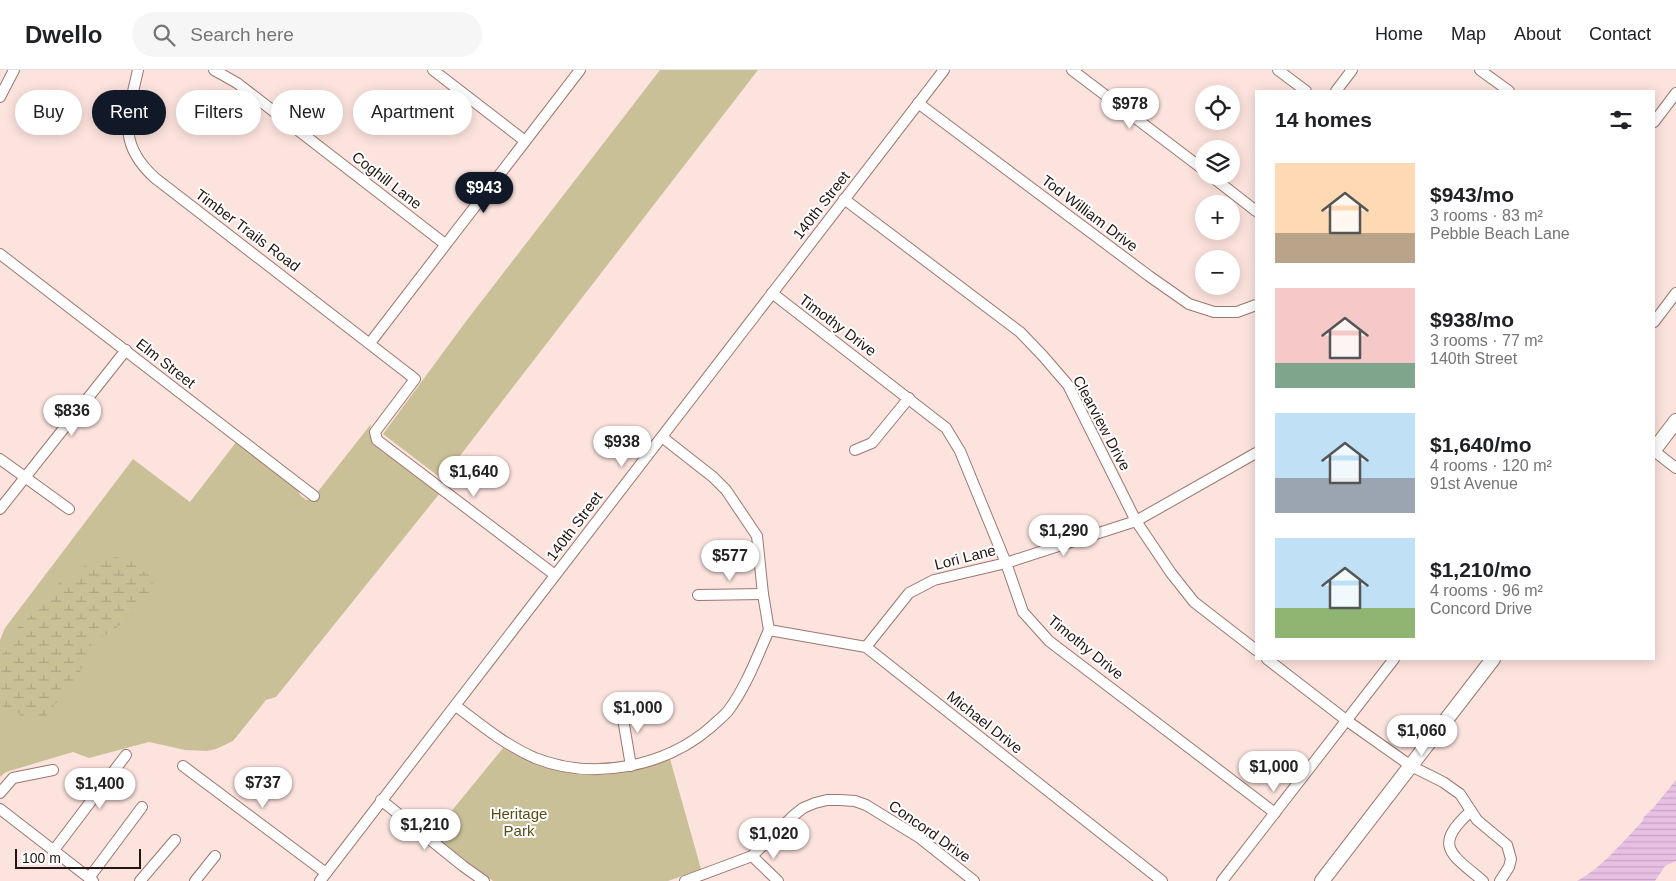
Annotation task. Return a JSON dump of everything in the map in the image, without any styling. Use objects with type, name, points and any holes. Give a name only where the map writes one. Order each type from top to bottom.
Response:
[{"type":"main road","points":[[1655,449],[1676,421]]},
{"type":"main road","points":[[1322,881],[1492,660]]},
{"type":"street","points":[[0,97],[14,70]]},
{"type":"street","name":"Timber Trails Road","points":[[138,70],[130,107],[128,128],[131,146],[144,168],[370,342],[415,379],[375,432],[377,440],[555,575]]},
{"type":"street","name":"Coghill Lane","points":[[214,70],[237,83],[445,244]]},
{"type":"street","points":[[433,70],[525,141]]},
{"type":"street","points":[[370,342],[580,70]]},
{"type":"street","name":"140th Street","points":[[323,877],[944,70]]},
{"type":"street","points":[[1072,70],[1195,163]]},
{"type":"street","points":[[1278,70],[1305,90]]},
{"type":"street","points":[[1337,90],[1352,70]]},
{"type":"street","points":[[1480,70],[1508,90]]},
{"type":"street","points":[[1655,121],[1676,93]]},
{"type":"street","name":"Tod William Drive","points":[[918,103],[1188,304],[1214,312],[1238,312],[1255,305]]},
{"type":"street","points":[[1223,185],[1255,209]]},
{"type":"street","name":"Clearview Drive","points":[[844,199],[1020,332],[1043,356],[1068,385],[1136,521],[1171,573],[1194,602],[1255,649]]},
{"type":"street","name":"Elm Street","points":[[0,254],[314,496]]},
{"type":"street","name":"Timothy Drive","points":[[772,293],[946,428],[960,451],[1006,563],[1023,612],[1049,641],[1275,813]]},
{"type":"street","points":[[1655,321],[1676,293]]},
{"type":"street","points":[[0,509],[126,350]]},
{"type":"street","points":[[855,450],[872,443],[909,398]]},
{"type":"street","points":[[456,706],[501,741],[536,758],[569,767],[600,769],[631,766],[664,756],[700,736],[727,712],[751,672],[769,630],[757,536],[726,490],[713,477],[662,437]]},
{"type":"street","points":[[1655,451],[1676,468]]},
{"type":"street","name":"Lori Lane","points":[[866,647],[909,593],[934,580],[1006,563],[1136,521],[1255,454]]},
{"type":"street","points":[[0,458],[69,509]]},
{"type":"street","points":[[698,595],[763,594]]},
{"type":"street","name":"Michael Drive","points":[[769,630],[866,647],[1162,881]]},
{"type":"street","points":[[1268,660],[1346,720],[1411,766],[1443,782],[1460,794],[1477,820],[1507,845],[1510,859],[1509,867],[1500,881]]},
{"type":"street","points":[[1222,881],[1393,660]]},
{"type":"street","points":[[621,707],[631,766]]},
{"type":"street","points":[[54,850],[126,755]]},
{"type":"street","points":[[183,766],[323,877]]},
{"type":"street","points":[[0,793],[13,778],[53,770]]},
{"type":"street","points":[[381,800],[484,881]]},
{"type":"street","name":"Concord Drive","points":[[684,881],[752,856],[803,808],[827,800],[855,801],[866,805],[920,838],[974,881]]},
{"type":"street","points":[[0,809],[91,879],[142,807]]},
{"type":"street","points":[[1471,811],[1453,829],[1449,845],[1455,857],[1483,881]]},
{"type":"street","points":[[140,881],[175,840]]},
{"type":"street","points":[[195,881],[215,856]]},
{"type":"street","points":[[752,856],[778,881]]},
{"type":"green space","points":[[660,70],[758,70],[442,479],[383,434],[467,320]]},
{"type":"green space","points":[[371,424],[369,433],[371,440],[440,493],[276,697],[266,700],[233,741],[207,751],[185,750],[149,742],[89,758],[73,752],[6,772],[0,777],[0,640],[5,628],[133,459],[190,502],[237,441],[297,487],[300,495],[306,500],[312,499]]},
{"type":"green space","points":[[101,556],[123,558],[131,561],[144,572],[151,572],[153,580],[152,595],[111,633],[94,639],[79,674],[46,716],[22,718],[17,711],[12,711],[2,706],[0,695],[0,655],[8,650],[13,633],[26,619],[36,613],[36,609],[54,591],[55,586]]},
{"type":"green space","name":"Heritage Park","points":[[503,748],[522,759],[543,767],[585,774],[607,775],[628,772],[670,759],[701,869],[668,881],[493,881],[432,835]]},
{"type":"shaded area","points":[[1676,780],[1676,861],[1665,866],[1655,881],[1577,881],[1612,854],[1642,822],[1644,817]]}]
